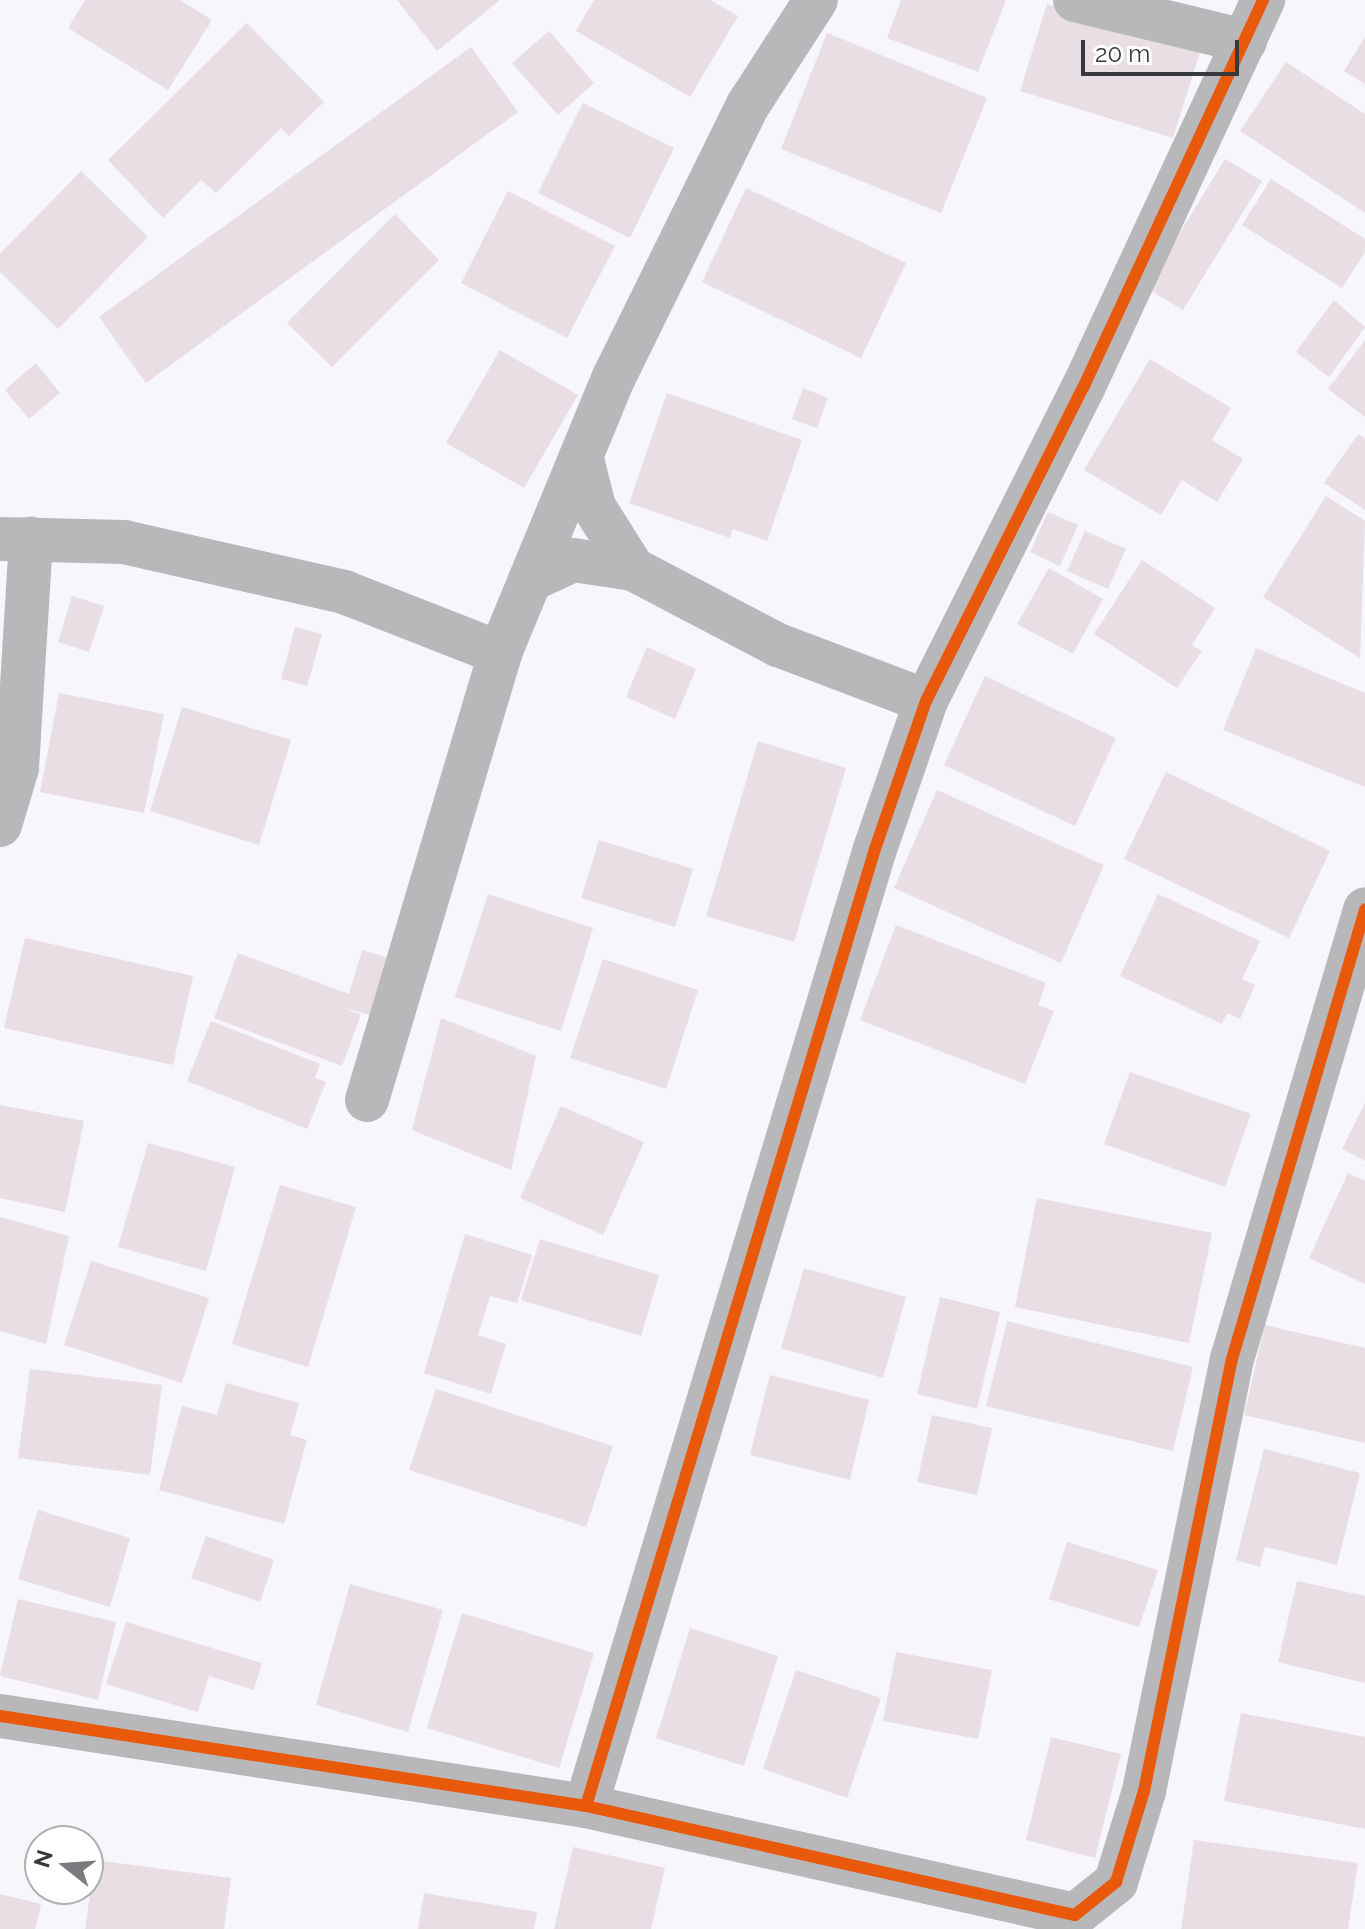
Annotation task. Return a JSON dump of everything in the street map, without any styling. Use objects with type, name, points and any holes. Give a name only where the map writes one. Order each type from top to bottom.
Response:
[{"type":"street","points":[[367,1100],[500,653],[614,377],[748,105],[816,0]]},
{"type":"street","points":[[1075,0],[1245,41]]},
{"type":"street","points":[[586,1806],[875,849],[926,701],[1083,388],[1263,0]]},
{"type":"street","points":[[582,459],[594,507],[633,569]]},
{"type":"street","points":[[0,825],[17,768],[15,539],[124,542],[344,592],[500,653]]},
{"type":"street","points":[[530,580],[573,560],[633,569],[778,645],[926,701]]},
{"type":"street","points":[[0,1716],[586,1806],[1075,1922],[1116,1882],[1144,1791],[1232,1359],[1365,909]]},
{"type":"building","points":[[85,0],[180,0],[212,20],[168,90],[68,28]]},
{"type":"building","points":[[397,0],[500,0],[437,51]]},
{"type":"building","points":[[594,0],[710,0],[738,16],[690,97],[576,31]]},
{"type":"building","points":[[901,0],[1006,0],[978,72],[887,38]]},
{"type":"building","points":[[1047,4],[1200,52],[1173,138],[1020,91]]},
{"type":"building","points":[[247,23],[324,102],[289,136],[281,128],[216,193],[201,180],[163,218],[108,160]]},
{"type":"building","points":[[549,31],[594,83],[558,115],[512,63]]},
{"type":"building","points":[[827,33],[987,98],[941,213],[781,149]]},
{"type":"building","points":[[1365,37],[1365,84],[1344,71]]},
{"type":"building","points":[[471,47],[518,112],[146,383],[99,317]]},
{"type":"building","points":[[1286,62],[1365,114],[1365,213],[1240,131]]},
{"type":"building","points":[[583,103],[674,148],[630,238],[538,193]]},
{"type":"building","points":[[1225,159],[1262,181],[1183,310],[1146,288]]},
{"type":"building","points":[[81,171],[148,237],[58,329],[0,272],[0,254]]},
{"type":"building","points":[[1271,179],[1365,239],[1365,252],[1342,288],[1242,225]]},
{"type":"building","points":[[746,188],[906,263],[861,358],[702,282]]},
{"type":"building","points":[[508,191],[615,246],[567,338],[461,283]]},
{"type":"building","points":[[395,214],[439,260],[332,367],[287,323]]},
{"type":"building","points":[[1334,300],[1365,327],[1329,377],[1296,352]]},
{"type":"building","points":[[1365,340],[1365,417],[1328,389]]},
{"type":"building","points":[[500,350],[578,395],[524,488],[446,443]]},
{"type":"building","points":[[1150,359],[1231,408],[1212,440],[1243,459],[1217,502],[1182,480],[1161,515],[1084,470]]},
{"type":"building","points":[[36,363],[60,393],[29,419],[5,390]]},
{"type":"building","points":[[803,388],[828,398],[817,428],[792,419]]},
{"type":"building","points":[[667,393],[802,440],[767,541],[733,529],[730,538],[629,503]]},
{"type":"building","points":[[1358,434],[1365,439],[1365,510],[1324,483]]},
{"type":"building","points":[[1326,496],[1365,521],[1360,658],[1263,597]]},
{"type":"building","points":[[1048,512],[1078,525],[1060,566],[1030,552]]},
{"type":"building","points":[[1085,531],[1126,549],[1108,589],[1067,571]]},
{"type":"building","points":[[1142,560],[1215,608],[1192,645],[1202,651],[1177,688],[1094,634]]},
{"type":"building","points":[[1049,568],[1103,599],[1073,654],[1017,624]]},
{"type":"building","points":[[72,596],[104,606],[89,652],[58,642]]},
{"type":"building","points":[[295,627],[322,634],[307,686],[281,679]]},
{"type":"building","points":[[647,647],[696,669],[675,719],[626,697]]},
{"type":"building","points":[[1256,648],[1365,693],[1365,787],[1223,730]]},
{"type":"building","points":[[985,676],[1116,738],[1075,826],[944,765]]},
{"type":"building","points":[[59,693],[164,714],[144,813],[40,792]]},
{"type":"building","points":[[182,707],[291,740],[259,845],[150,811]]},
{"type":"building","points":[[758,741],[846,768],[794,942],[706,916]]},
{"type":"building","points":[[1166,772],[1330,851],[1289,938],[1124,859]]},
{"type":"building","points":[[937,790],[1104,865],[1061,963],[894,888]]},
{"type":"building","points":[[599,840],[693,869],[675,927],[581,898]]},
{"type":"building","points":[[488,894],[593,928],[561,1031],[455,997]]},
{"type":"building","points":[[1158,894],[1260,941],[1242,979],[1255,985],[1240,1019],[1227,1013],[1222,1024],[1120,976]]},
{"type":"building","points":[[896,925],[1046,983],[1038,1005],[1054,1011],[1025,1084],[860,1020]]},
{"type":"building","points":[[25,938],[193,976],[173,1065],[4,1028]]},
{"type":"building","points":[[362,950],[390,958],[372,1016],[342,1007],[361,1015],[342,1066],[214,1018],[238,953],[349,994]]},
{"type":"building","points":[[603,959],[698,990],[666,1089],[570,1058]]},
{"type":"building","points":[[441,1018],[536,1056],[511,1170],[412,1130]]},
{"type":"building","points":[[211,1021],[320,1064],[315,1078],[326,1082],[307,1129],[187,1081]]},
{"type":"building","points":[[1130,1072],[1251,1114],[1225,1187],[1104,1144]]},
{"type":"building","points":[[1365,1103],[1365,1161],[1342,1149]]},
{"type":"building","points":[[0,1105],[84,1121],[65,1212],[0,1198]]},
{"type":"building","points":[[561,1106],[644,1142],[603,1235],[520,1198]]},
{"type":"building","points":[[148,1143],[235,1167],[206,1271],[118,1247]]},
{"type":"building","points":[[1348,1173],[1365,1181],[1365,1284],[1309,1258]]},
{"type":"building","points":[[280,1185],[356,1207],[308,1367],[232,1344]]},
{"type":"building","points":[[1037,1198],[1212,1233],[1189,1343],[1015,1307]]},
{"type":"building","points":[[0,1217],[69,1236],[46,1344],[0,1331]]},
{"type":"building","points":[[465,1234],[532,1255],[517,1303],[490,1296],[478,1335],[506,1344],[491,1394],[424,1373]]},
{"type":"building","points":[[540,1239],[659,1275],[641,1336],[521,1300]]},
{"type":"building","points":[[91,1261],[209,1298],[182,1383],[64,1345]]},
{"type":"building","points":[[804,1268],[906,1297],[883,1378],[781,1348]]},
{"type":"building","points":[[940,1297],[1000,1312],[977,1409],[917,1394]]},
{"type":"building","points":[[1007,1321],[1193,1367],[1173,1451],[986,1406]]},
{"type":"building","points":[[1265,1325],[1365,1348],[1365,1443],[1244,1415]]},
{"type":"building","points":[[30,1369],[162,1385],[150,1475],[18,1458]]},
{"type":"building","points":[[770,1375],[869,1400],[850,1480],[750,1455]]},
{"type":"building","points":[[226,1383],[299,1403],[290,1435],[307,1440],[284,1524],[159,1490],[182,1406],[217,1415]]},
{"type":"building","points":[[436,1389],[613,1446],[586,1527],[409,1470]]},
{"type":"building","points":[[932,1415],[992,1428],[977,1495],[917,1482]]},
{"type":"building","points":[[1264,1449],[1360,1473],[1337,1565],[1265,1547],[1260,1567],[1236,1560]]},
{"type":"building","points":[[38,1510],[130,1538],[110,1607],[18,1579]]},
{"type":"building","points":[[206,1536],[274,1560],[260,1602],[191,1578]]},
{"type":"building","points":[[1067,1542],[1158,1570],[1139,1627],[1049,1599]]},
{"type":"building","points":[[1297,1581],[1365,1596],[1365,1683],[1278,1662]]},
{"type":"building","points":[[350,1584],[443,1610],[408,1732],[316,1705]]},
{"type":"building","points":[[18,1599],[116,1622],[98,1700],[0,1676]]},
{"type":"building","points":[[462,1613],[594,1653],[559,1768],[427,1728]]},
{"type":"building","points":[[126,1622],[262,1663],[254,1690],[209,1676],[198,1712],[106,1684]]},
{"type":"building","points":[[690,1628],[778,1656],[744,1766],[656,1738]]},
{"type":"building","points":[[896,1652],[992,1670],[978,1739],[883,1721]]},
{"type":"building","points":[[796,1670],[881,1698],[847,1798],[763,1769]]},
{"type":"building","points":[[1241,1713],[1365,1737],[1365,1829],[1224,1801]]},
{"type":"building","points":[[1051,1737],[1121,1754],[1095,1858],[1026,1840]]},
{"type":"building","points":[[1194,1840],[1358,1863],[1348,1929],[1181,1929]]},
{"type":"building","points":[[573,1847],[665,1868],[651,1929],[554,1929]]},
{"type":"building","points":[[104,1861],[231,1878],[224,1929],[85,1929],[88,1905],[104,1905]]},
{"type":"building","points":[[424,1893],[537,1912],[534,1929],[418,1929]]},
{"type":"building","points":[[0,1894],[24,1900],[24,1905],[41,1905],[35,1929],[0,1929]]},
{"type":"cycle path","points":[[586,1806],[875,849],[926,701],[1083,388],[1263,0]]},
{"type":"cycle path","points":[[0,1716],[586,1806],[1075,1915],[1116,1882],[1144,1791],[1232,1359],[1365,909]]}]
